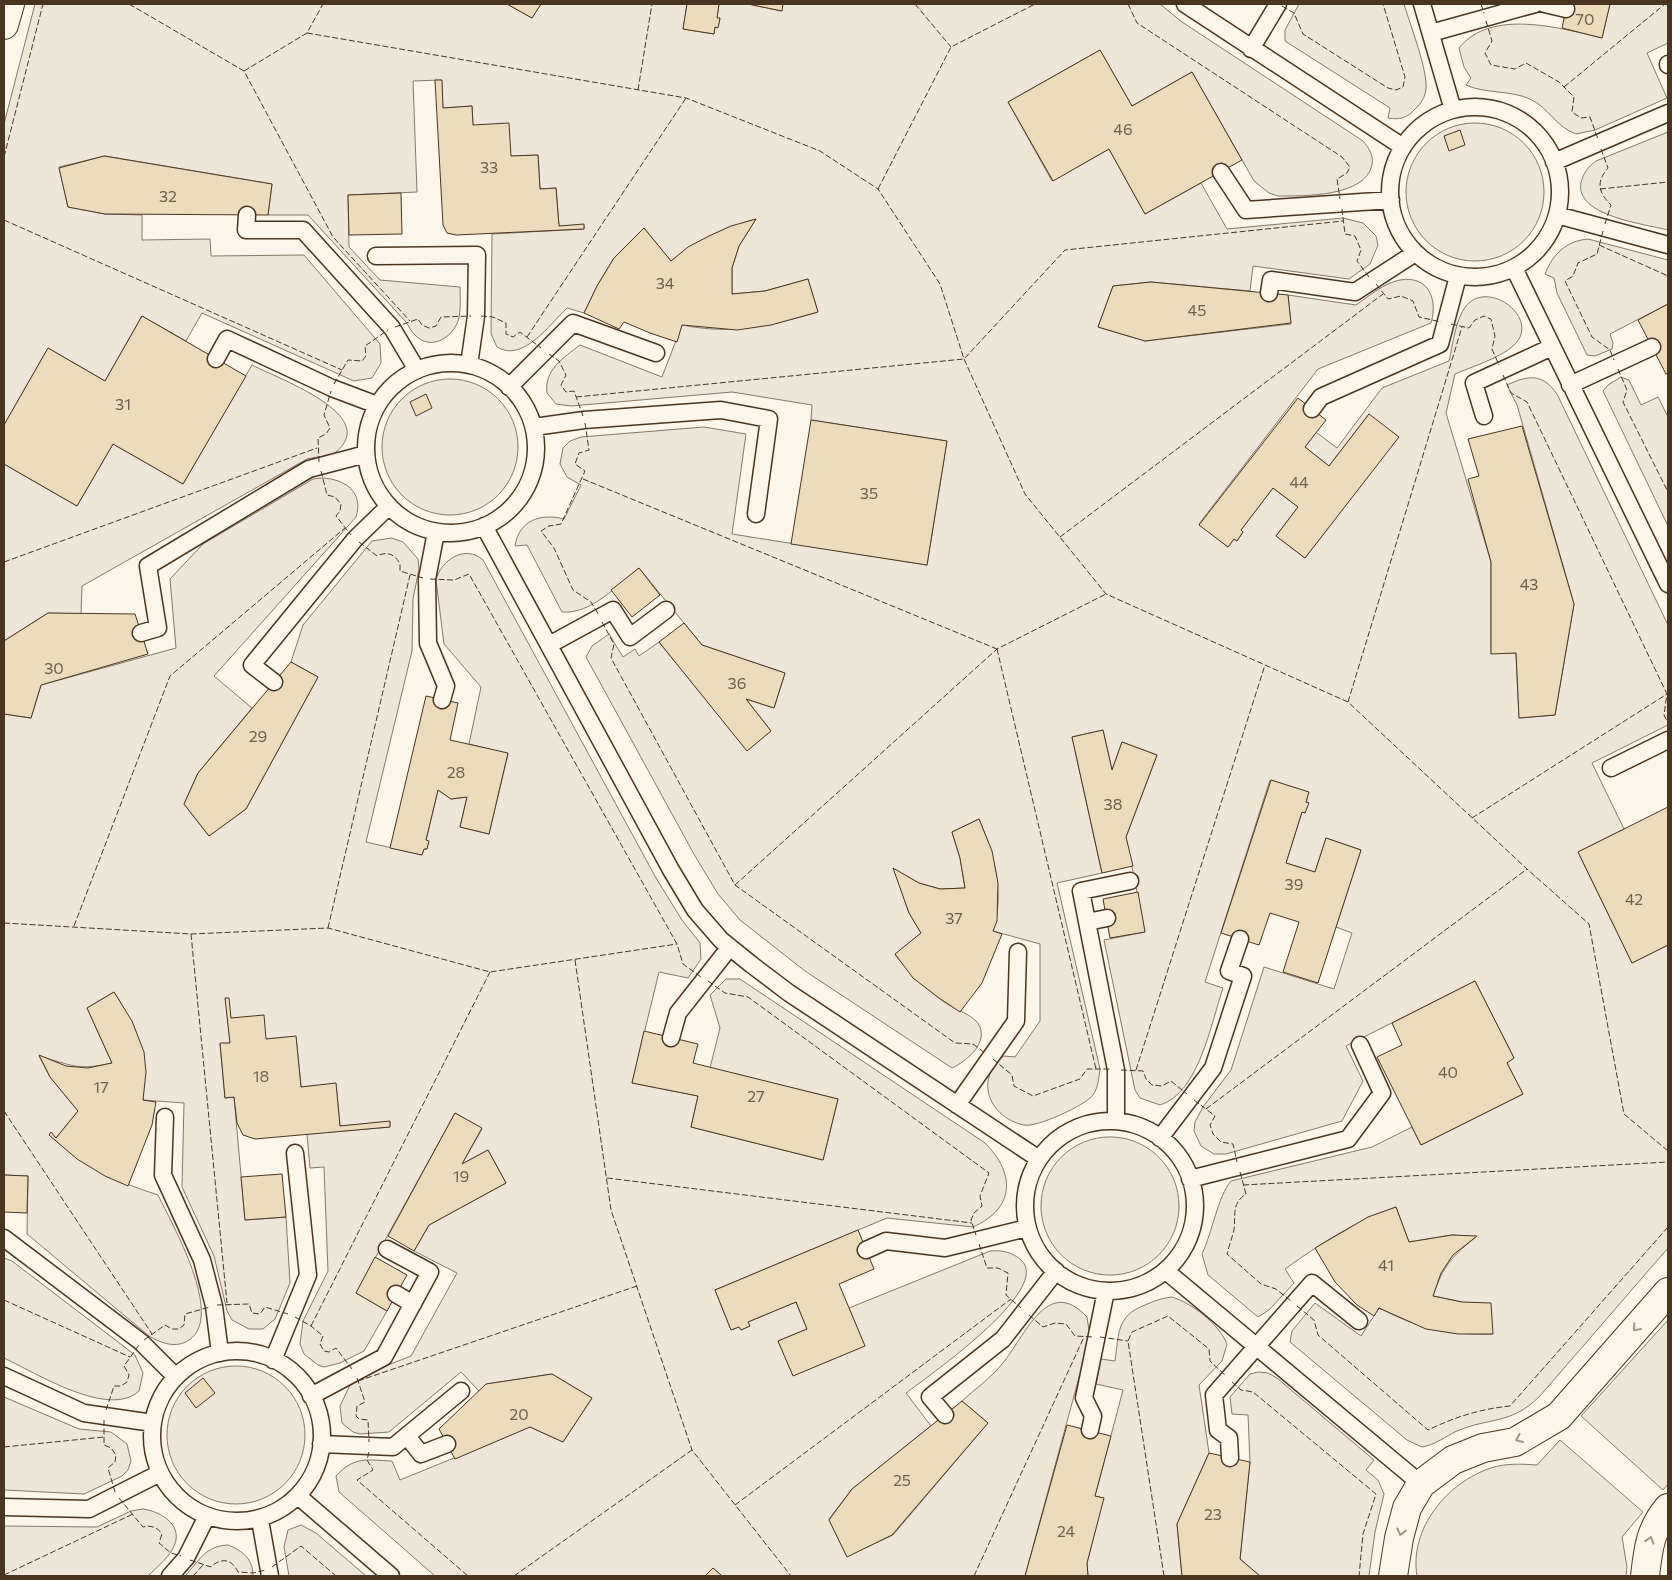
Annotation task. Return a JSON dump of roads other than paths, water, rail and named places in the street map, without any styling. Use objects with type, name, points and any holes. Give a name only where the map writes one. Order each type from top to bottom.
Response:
[{"type":"street","points":[[4,25],[10,4]]},
{"type":"street","points":[[1393,1576],[1399,1538],[1407,1508],[1422,1484],[1453,1460],[1483,1448],[1515,1442],[1559,1416],[1668,1292]]},
{"type":"street","points":[[1645,1576],[1650,1539],[1656,1524],[1668,1508]]},
{"type":"lane","points":[[1184,4],[1403,147]]},
{"type":"lane","points":[[1251,49],[1278,4]]},
{"type":"lane","points":[[1422,4],[1453,110]]},
{"type":"lane","points":[[1431,33],[1535,4]]},
{"type":"lane","points":[[1545,4],[1566,8]]},
{"type":"lane","points":[[1475,107],[1497,110],[1518,119],[1536,132],[1549,150],[1554,162],[1560,193],[1558,215],[1548,235],[1535,253],[1514,268],[1497,275],[1475,278],[1458,276],[1432,266],[1414,253],[1401,235],[1393,214],[1391,200],[1393,170],[1403,147],[1415,132],[1433,118],[1453,110],[1475,107]]},
{"type":"lane","points":[[1554,162],[1668,113]]},
{"type":"lane","points":[[1221,172],[1246,210],[1391,200]]},
{"type":"lane","points":[[246,215],[246,230],[303,230],[392,328],[417,370]]},
{"type":"lane","points":[[1558,215],[1668,245]]},
{"type":"lane","points":[[1269,293],[1271,280],[1355,292],[1414,253]]},
{"type":"lane","points":[[376,256],[477,255],[476,316],[469,365]]},
{"type":"lane","points":[[1514,268],[1668,584]]},
{"type":"lane","points":[[1312,409],[1321,396],[1440,344],[1458,276]]},
{"type":"lane","points":[[509,387],[572,323],[656,353]]},
{"type":"lane","points":[[216,358],[228,339],[332,388],[377,405]]},
{"type":"lane","points":[[1484,416],[1474,383],[1552,347]]},
{"type":"lane","points":[[1570,385],[1652,347]]},
{"type":"lane","points":[[454,362],[469,365],[497,376],[509,387],[526,408],[534,427],[536,451],[532,473],[522,493],[509,511],[484,526],[470,531],[436,532],[417,526],[389,506],[375,488],[366,454],[369,423],[377,405],[396,383],[417,370],[432,365],[454,362]]},
{"type":"lane","points":[[534,427],[584,420],[721,410],[769,419],[756,514]]},
{"type":"lane","points":[[141,633],[158,628],[148,566],[309,469],[366,454]]},
{"type":"lane","points":[[274,682],[252,665],[355,539],[389,506]]},
{"type":"lane","points":[[484,526],[671,870],[695,910],[730,947],[789,993],[1039,1159]]},
{"type":"lane","points":[[436,532],[427,578],[428,643],[446,686],[442,700]]},
{"type":"lane","points":[[549,645],[617,607],[630,637],[666,610]]},
{"type":"lane","points":[[1611,768],[1668,740]]},
{"type":"lane","points":[[1116,1121],[1116,1070],[1080,891],[1130,882]]},
{"type":"lane","points":[[1087,922],[1106,918]]},
{"type":"lane","points":[[1160,1138],[1214,1068],[1243,976],[1229,971],[1240,939]]},
{"type":"lane","points":[[671,1038],[678,1013],[730,947]]},
{"type":"lane","points":[[957,1105],[1016,1021],[1018,952]]},
{"type":"lane","points":[[1190,1179],[1348,1139],[1382,1093],[1360,1045]]},
{"type":"lane","points":[[165,1117],[162,1175],[202,1260],[214,1306],[220,1353]]},
{"type":"lane","points":[[1116,1121],[1132,1124],[1160,1138],[1170,1146],[1184,1163],[1190,1179],[1195,1206],[1192,1228],[1184,1249],[1166,1271],[1152,1280],[1131,1288],[1106,1291],[1088,1288],[1067,1280],[1056,1271],[1036,1248],[1027,1228],[1024,1206],[1027,1184],[1039,1159],[1050,1146],[1067,1132],[1088,1124],[1116,1121]]},
{"type":"lane","points":[[273,1360],[308,1275],[295,1153]]},
{"type":"lane","points":[[866,1250],[886,1242],[945,1248],[1027,1228]]},
{"type":"lane","points":[[4,1238],[141,1342],[176,1377]]},
{"type":"lane","points":[[311,1396],[384,1357],[430,1272],[387,1248]]},
{"type":"lane","points":[[945,1415],[930,1396],[1003,1339],[1056,1271]]},
{"type":"lane","points":[[1166,1271],[1422,1484]]},
{"type":"lane","points":[[1230,1458],[1229,1438],[1218,1430],[1214,1395],[1312,1283],[1359,1321]]},
{"type":"lane","points":[[1090,1430],[1093,1416],[1084,1398],[1106,1291]]},
{"type":"lane","points":[[396,1294],[413,1304]]},
{"type":"lane","points":[[252,1352],[273,1360],[292,1371],[317,1407],[321,1429],[321,1444],[314,1472],[298,1496],[281,1510],[260,1520],[239,1522],[208,1516],[190,1508],[175,1495],[160,1473],[152,1443],[153,1423],[161,1396],[176,1377],[188,1366],[220,1353],[252,1352]]},
{"type":"lane","points":[[4,1376],[84,1413],[153,1423]]},
{"type":"lane","points":[[321,1444],[393,1448],[461,1391]]},
{"type":"lane","points":[[406,1436],[421,1454],[447,1444]]},
{"type":"lane","points":[[4,1507],[89,1509],[160,1473]]},
{"type":"lane","points":[[298,1496],[391,1576]]},
{"type":"lane","points":[[170,1576],[186,1558],[208,1516]]},
{"type":"lane","points":[[260,1520],[270,1576]]}]
